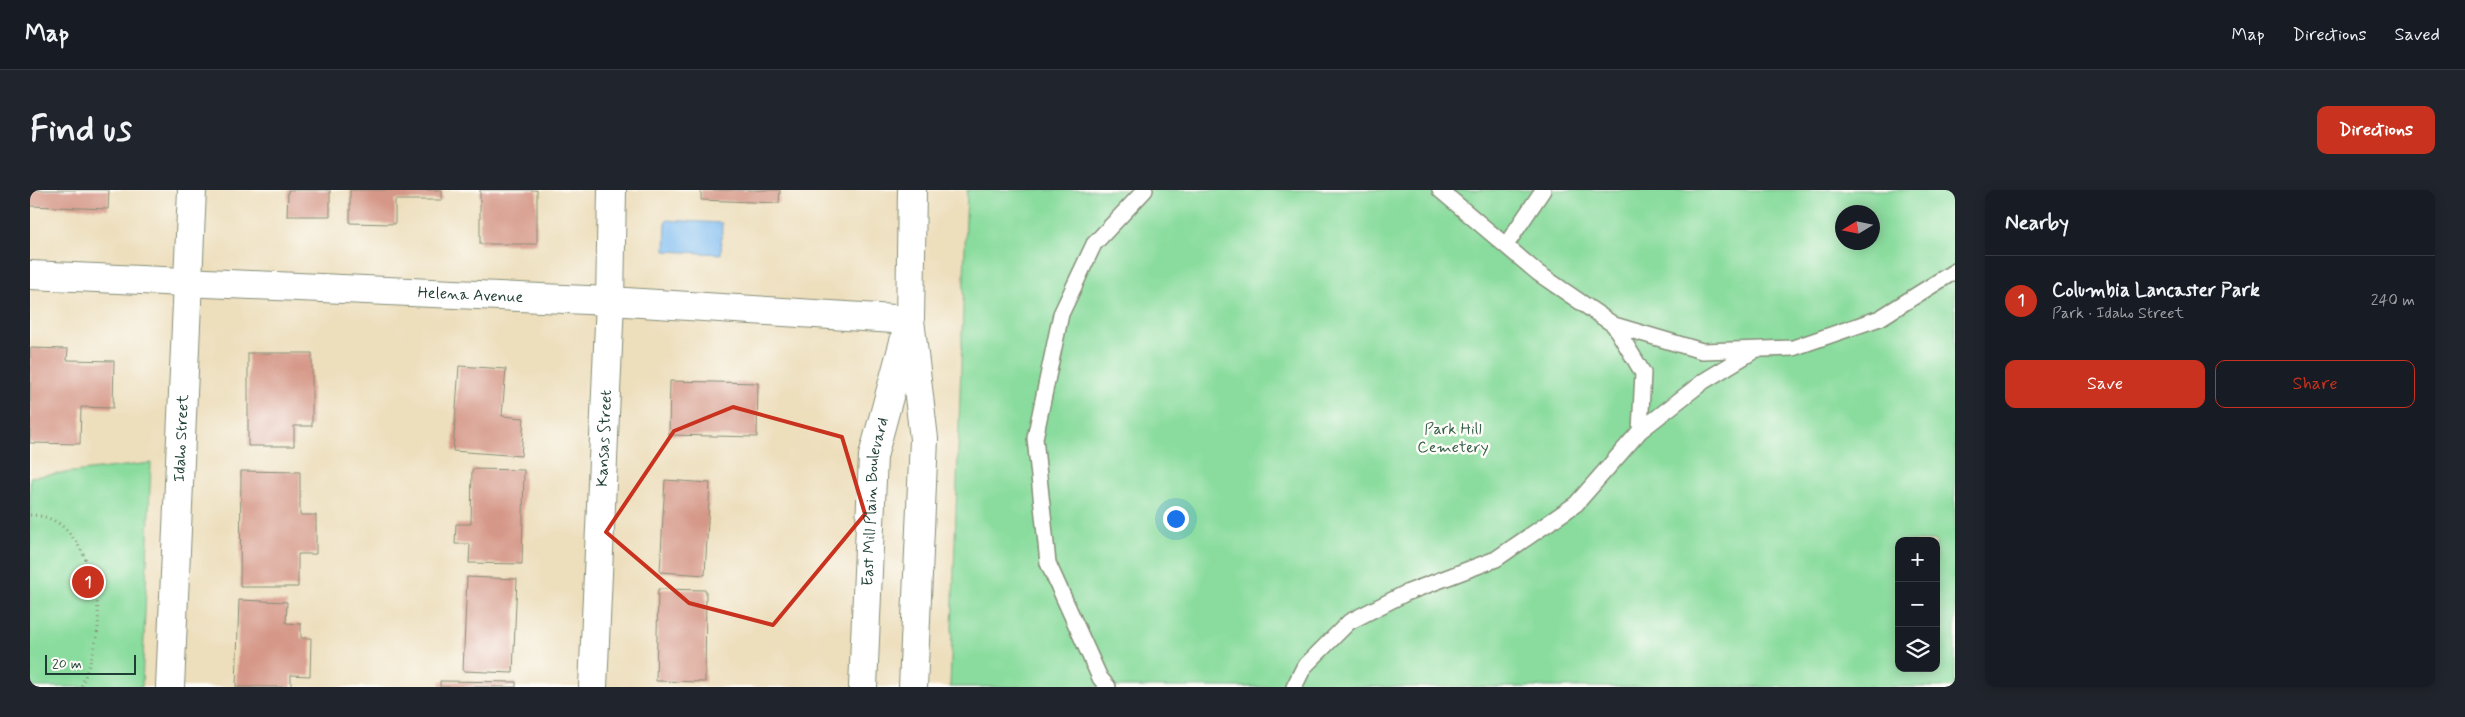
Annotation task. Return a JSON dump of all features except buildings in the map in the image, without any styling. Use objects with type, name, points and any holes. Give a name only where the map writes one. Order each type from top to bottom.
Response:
[{"type":"street","name":"Idaho Street","points":[[170,687],[192,190]]},
{"type":"street","name":"Kansas Street","points":[[593,687],[610,301],[612,190]]},
{"type":"street","name":"East Mill Plain Boulevard","points":[[912,190],[910,320],[924,439],[913,687]]},
{"type":"street","name":"Helena Avenue","points":[[30,275],[610,301],[910,320]]},
{"type":"street","name":"East Mill Plain Boulevard","points":[[863,687],[873,456],[910,320]]},
{"type":"lane","points":[[1108,687],[1100,678],[1048,563],[1035,438],[1061,314],[1094,244],[1145,190]]},
{"type":"lane","points":[[1440,190],[1538,273],[1614,325],[1702,350],[1793,348],[1880,318],[1955,272]]},
{"type":"lane","points":[[1506,246],[1543,190]]},
{"type":"lane","points":[[1614,325],[1643,374],[1640,431]]},
{"type":"lane","points":[[1294,687],[1304,667],[1349,622],[1406,593],[1496,559],[1576,504],[1640,431],[1704,381],[1756,349]]},
{"type":"path","points":[[30,515],[47,517],[67,532],[86,557],[97,595],[98,626],[93,657],[81,687]]},
{"type":"highlighted area","points":[[733,407],[842,437],[865,514],[773,625],[689,603],[606,532],[674,431]]},
{"type":"green space","name":"Park Hill Cemetery","points":[[967,190],[1955,190],[1955,687],[950,687]]},
{"type":"green space","points":[[151,463],[142,687],[30,687],[30,477]]},
{"type":"water","points":[[666,220],[722,223],[721,254],[665,251]]},
{"type":"place","name":"Columbia Lancaster Park","points":[[88,582]]}]
